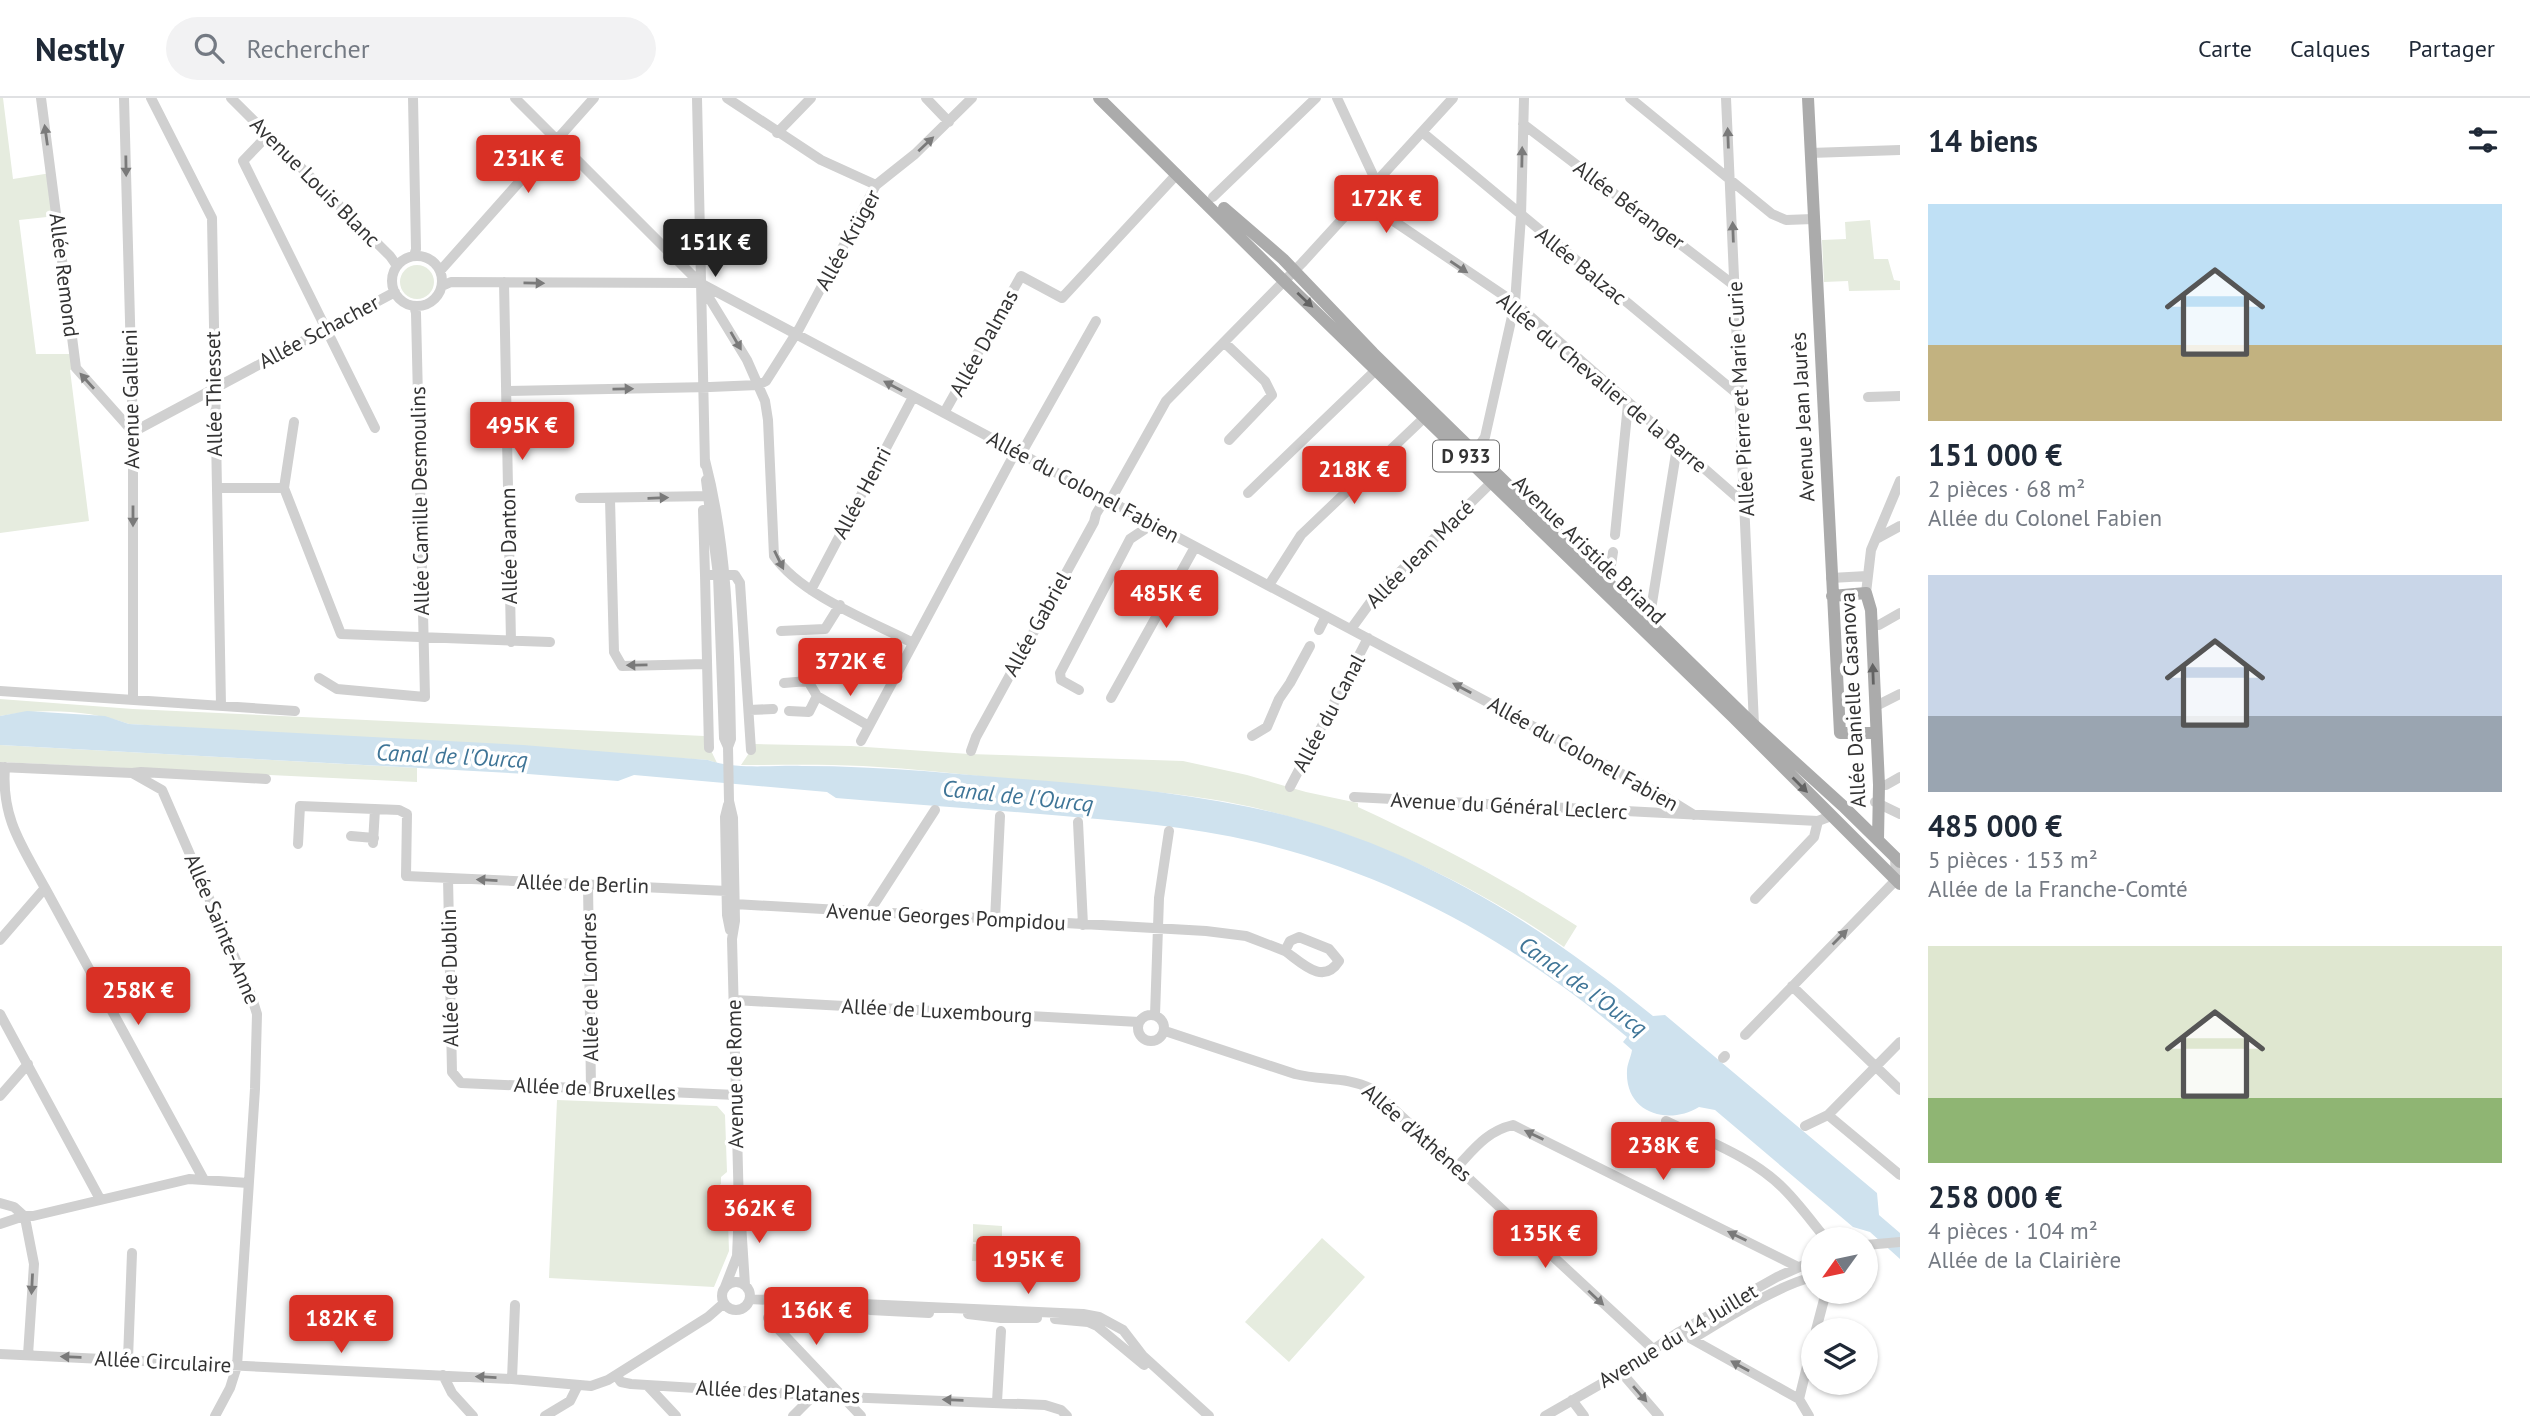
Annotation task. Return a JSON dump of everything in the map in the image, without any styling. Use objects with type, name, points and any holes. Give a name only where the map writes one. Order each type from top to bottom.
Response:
[{"type":"main road","name":"Avenue Aristide Briand","points":[[1099,98],[1732,716],[1824,819],[1862,846],[1898,882]]},
{"type":"main road","name":"Avenue Aristide Briand","points":[[1112,98],[1213,197],[1295,270],[1362,342],[1754,725],[1897,860]]},
{"type":"main road","name":"Avenue Jean Jaurès","points":[[1808,98],[1840,733],[1856,733]]},
{"type":"main road","points":[[1832,596],[1866,593]]},
{"type":"main road","name":"Allée Danielle Casanova","points":[[1866,593],[1871,610],[1879,785],[1874,836]]},
{"type":"main road","points":[[1856,733],[1876,733]]},
{"type":"main road","name":"Allée Danielle Casanova","points":[[1856,733],[1871,747],[1877,803]]},
{"type":"main road","points":[[1824,819],[1847,810]]},
{"type":"main road","points":[[1862,846],[1874,836]]},
{"type":"street","name":"Allée Remond","points":[[41,98],[76,369],[133,432]]},
{"type":"street","name":"Avenue Gallieni","points":[[124,98],[133,432],[134,700]]},
{"type":"street","name":"Allée Thiesset","points":[[151,98],[212,218],[221,705]]},
{"type":"street","name":"Avenue Louis Blanc","points":[[231,98],[390,256],[397,267]]},
{"type":"street","points":[[413,98],[414,256]]},
{"type":"street","points":[[515,98],[700,283],[716,308],[758,384],[768,420],[774,556],[785,571],[811,590],[913,643]]},
{"type":"street","points":[[440,271],[594,98]]},
{"type":"street","points":[[697,98],[705,460],[722,575],[724,738],[728,747],[729,798]]},
{"type":"street","points":[[727,98],[821,160],[876,186]]},
{"type":"street","points":[[777,133],[811,98]]},
{"type":"street","points":[[926,98],[949,122]]},
{"type":"street","name":"Allée Krüger","points":[[758,384],[766,381],[796,334],[876,186],[949,122],[972,98]]},
{"type":"street","points":[[1213,197],[1316,98]]},
{"type":"street","name":"Allée du Chevalier de la Barre","points":[[1338,98],[1395,222],[1515,303],[1746,505]]},
{"type":"street","name":"Allée Gabriel","points":[[971,751],[976,737],[1107,500],[1166,401],[1295,270],[1453,98]]},
{"type":"street","points":[[1475,452],[1485,437],[1515,303],[1521,216],[1524,98]]},
{"type":"street","points":[[1630,98],[1778,218],[1813,219]]},
{"type":"street","name":"Allée Pierre et Marie Curie","points":[[1727,98],[1754,725]]},
{"type":"street","name":"Allée Béranger","points":[[1523,124],[1735,286]]},
{"type":"street","name":"Allée Balzac","points":[[1422,132],[1741,397]]},
{"type":"street","points":[[268,135],[243,161],[375,428]]},
{"type":"street","points":[[1810,153],[1900,150]]},
{"type":"street","name":"Allée Dalmas","points":[[944,413],[1021,276],[1062,298],[1177,174]]},
{"type":"street","points":[[414,256],[429,259],[440,271],[442,286],[435,299],[421,306],[404,302],[395,292],[392,279],[402,261],[414,256]]},
{"type":"street","name":"Allée du Colonel Fabien","points":[[442,286],[451,282],[700,283],[1149,523],[1269,584],[1694,815]]},
{"type":"street","name":"Allée Danton","points":[[503,282],[511,642]]},
{"type":"street","name":"Allée Schacher","points":[[133,432],[395,292]]},
{"type":"street","points":[[716,308],[724,297]]},
{"type":"street","name":"Allée Camille Desmoulins","points":[[318,678],[337,688],[425,697],[414,306]]},
{"type":"street","points":[[861,741],[1019,452],[1096,321]]},
{"type":"street","points":[[1224,343],[1265,381],[1272,395],[1229,440]]},
{"type":"street","points":[[1248,493],[1377,369]]},
{"type":"street","points":[[506,391],[758,384]]},
{"type":"street","points":[[1868,397],[1900,396]]},
{"type":"street","name":"Allée Henri","points":[[811,590],[913,397]]},
{"type":"street","points":[[1615,534],[1628,404]]},
{"type":"street","points":[[1269,584],[1301,535],[1425,417]]},
{"type":"street","points":[[294,422],[284,488],[341,634],[550,642]]},
{"type":"street","points":[[1649,622],[1677,447]]},
{"type":"street","name":"Allée Danielle Casanova","points":[[1866,593],[1871,550],[1900,481]]},
{"type":"street","name":"Allée Jean Macé","points":[[1351,629],[1375,596],[1492,482]]},
{"type":"street","points":[[216,488],[284,488]]},
{"type":"street","points":[[580,498],[710,496]]},
{"type":"street","points":[[709,748],[703,507],[710,496]]},
{"type":"street","points":[[610,499],[614,652],[622,666],[706,664]]},
{"type":"street","points":[[1079,690],[1061,680],[1060,673],[1130,539],[1149,523]]},
{"type":"street","points":[[1876,539],[1900,526]]},
{"type":"street","points":[[1111,698],[1195,547]]},
{"type":"street","points":[[1604,578],[1611,565],[1613,552]]},
{"type":"street","points":[[705,575],[735,575],[740,583],[751,750]]},
{"type":"street","points":[[1831,578],[1867,576]]},
{"type":"street","points":[[781,631],[825,629],[840,605]]},
{"type":"street","points":[[1872,625],[1878,625],[1900,613]]},
{"type":"street","points":[[1319,630],[1326,616]]},
{"type":"street","name":"Allée du Canal","points":[[1290,787],[1368,638]]},
{"type":"street","points":[[1252,736],[1267,727],[1279,699],[1310,646]]},
{"type":"street","points":[[784,682],[808,681],[817,696],[869,726]]},
{"type":"street","points":[[0,691],[295,711]]},
{"type":"street","points":[[1876,706],[1900,694]]},
{"type":"street","points":[[789,711],[809,712],[817,696]]},
{"type":"street","points":[[1739,710],[1753,700]]},
{"type":"street","points":[[749,710],[773,709]]},
{"type":"street","points":[[2,767],[3,791],[10,820],[204,1180]]},
{"type":"street","name":"Allée Sainte-Anne","points":[[2,767],[132,773],[162,790],[257,1014],[237,1366],[230,1388],[215,1416]]},
{"type":"street","points":[[132,773],[266,779]]},
{"type":"street","points":[[1879,785],[1886,785],[1900,777]]},
{"type":"street","name":"Avenue du Général Leclerc","points":[[1354,797],[1824,819]]},
{"type":"street","name":"Avenue de Rome","points":[[725,1287],[737,1256],[739,1209],[732,939],[727,915],[725,817],[729,798]]},
{"type":"street","name":"Avenue de Rome","points":[[729,798],[733,818],[735,921],[732,939]]},
{"type":"street","points":[[1877,803],[1900,814]]},
{"type":"street","points":[[298,844],[300,806],[375,809],[374,841],[351,836]]},
{"type":"street","name":"Allée de Berlin","points":[[375,809],[399,810],[407,814],[406,876],[727,891]]},
{"type":"street","points":[[869,912],[935,810]]},
{"type":"street","points":[[995,920],[1000,816]]},
{"type":"street","points":[[1755,899],[1814,837],[1824,819]]},
{"type":"street","points":[[1078,822],[1083,925]]},
{"type":"street","points":[[1155,1015],[1159,898],[1169,831]]},
{"type":"street","points":[[1745,1035],[1898,882],[1897,860]]},
{"type":"street","name":"Allée de Dublin","points":[[448,878],[452,1072],[455,1078]]},
{"type":"street","name":"Allée de Londres","points":[[588,885],[592,1088]]},
{"type":"street","points":[[0,940],[45,888]]},
{"type":"street","points":[[727,891],[731,893],[735,921]]},
{"type":"street","name":"Avenue Georges Pompidou","points":[[734,904],[1206,931],[1246,936],[1285,951],[1314,972],[1324,973],[1334,968],[1339,961],[1329,948],[1299,937],[1290,941],[1285,951]]},
{"type":"street","points":[[1792,986],[1900,1090]]},
{"type":"street","name":"Allée de Luxembourg","points":[[734,1000],[1139,1022]]},
{"type":"street","points":[[0,1014],[100,1199]]},
{"type":"street","points":[[1155,1015],[1161,1019],[1165,1031],[1160,1039],[1147,1041],[1138,1031],[1139,1022],[1146,1016],[1155,1015]]},
{"type":"street","name":"Allée d'Athènes","points":[[1165,1031],[1295,1074],[1315,1079],[1357,1081],[1372,1089],[1654,1350]]},
{"type":"street","points":[[1805,1126],[1828,1115],[1900,1042]]},
{"type":"street","points":[[0,1096],[28,1064]]},
{"type":"street","name":"Allée de Bruxelles","points":[[455,1078],[461,1083],[736,1095]]},
{"type":"street","points":[[1828,1115],[1900,1175]]},
{"type":"street","points":[[1666,1121],[1735,1154],[1767,1174],[1783,1188],[1816,1227]]},
{"type":"street","points":[[1457,1167],[1486,1136],[1499,1128],[1513,1125],[1798,1267]]},
{"type":"street","points":[[0,1224],[24,1216],[189,1179],[248,1183]]},
{"type":"street","points":[[0,1203],[15,1207],[24,1216],[34,1264],[28,1355]]},
{"type":"street","name":"Avenue de Rome","points":[[739,1209],[745,1285]]},
{"type":"street","points":[[1878,1244],[1900,1242]]},
{"type":"street","points":[[128,1359],[132,1253]]},
{"type":"street","points":[[1772,1253],[1777,1277]]},
{"type":"street","name":"Avenue du 14 Juillet","points":[[1545,1416],[1621,1372],[1679,1332],[1801,1266]]},
{"type":"street","points":[[1692,1339],[1801,1280]]},
{"type":"street","points":[[737,1282],[745,1285],[750,1292],[746,1307],[729,1307],[722,1295],[725,1287],[737,1282]]},
{"type":"street","points":[[750,1299],[850,1306],[851,1303]]},
{"type":"street","points":[[797,1303],[851,1303],[1099,1317],[1123,1330],[1143,1356],[1209,1416]]},
{"type":"street","points":[[512,1379],[515,1305]]},
{"type":"street","points":[[830,1305],[895,1312],[1088,1322],[1116,1339],[1199,1416]]},
{"type":"street","name":"Allée Circulaire","points":[[0,1354],[443,1375],[591,1386],[616,1375],[708,1317],[729,1307]]},
{"type":"street","points":[[768,1318],[861,1416]]},
{"type":"street","points":[[997,1402],[1001,1331]]},
{"type":"street","points":[[1679,1332],[1799,1399],[1809,1416]]},
{"type":"street","points":[[1621,1372],[1659,1416]]},
{"type":"street","points":[[443,1375],[452,1393],[473,1416]]},
{"type":"street","name":"Allée des Platanes","points":[[616,1375],[621,1382],[648,1385],[843,1397],[1045,1405],[1061,1410],[1067,1416]]},
{"type":"street","points":[[545,1416],[570,1401],[578,1385]]},
{"type":"street","points":[[648,1385],[677,1416]]},
{"type":"street","points":[[1799,1399],[1801,1391]]},
{"type":"street","points":[[793,1416],[815,1394]]},
{"type":"street","points":[[1572,1400],[1584,1416]]},
{"type":"shaded area","points":[[0,98],[3,98],[13,179],[51,173],[56,216],[19,220],[36,354],[74,354],[76,368],[70,370],[89,521],[0,533]]},
{"type":"shaded area","points":[[1870,220],[1874,259],[1888,259],[1894,280],[1900,281],[1900,290],[1849,291],[1848,281],[1824,282],[1822,240],[1846,239],[1845,222]]},
{"type":"shaded area","points":[[417,265],[429,270],[434,282],[429,294],[417,299],[405,294],[400,282],[405,270]]},
{"type":"shaded area","points":[[0,699],[133,709],[704,736],[717,763],[708,760],[129,724],[82,713],[32,712],[0,716]]},
{"type":"shaded area","points":[[755,744],[1183,761],[1247,775],[1358,803],[1358,807],[1470,863],[1577,926],[1564,947],[1491,901],[1415,862],[1335,831],[1252,807],[1170,794],[905,769],[832,765],[741,765]]},
{"type":"shaded area","points":[[0,745],[417,768],[417,782],[0,762]]},
{"type":"shaded area","points":[[557,1100],[717,1106],[725,1115],[727,1172],[721,1177],[721,1184],[714,1189],[714,1204],[720,1210],[720,1217],[728,1221],[729,1251],[714,1287],[549,1278]]},
{"type":"shaded area","points":[[973,1224],[1002,1226],[1002,1243],[973,1242]]},
{"type":"shaded area","points":[[1322,1238],[1365,1277],[1289,1362],[1245,1322]]},
{"type":"shaded area","points":[[973,1244],[1001,1245],[1001,1262],[972,1261]]},
{"type":"water","name":"Canal de l'Ourcq","points":[[27,711],[105,716],[129,724],[523,745],[708,760],[742,766],[924,771],[1168,794],[1249,807],[1305,821],[1360,839],[1463,886],[1561,946],[1653,1016],[1665,1015],[1877,1193],[1879,1215],[1900,1233],[1900,1259],[1878,1239],[1878,1227],[1853,1227],[1715,1110],[1699,1107],[1687,1113],[1662,1115],[1641,1106],[1628,1085],[1627,1068],[1632,1050],[1623,1042],[1627,1037],[1542,972],[1453,917],[1407,894],[1308,856],[1231,836],[1154,825],[836,798],[827,792],[634,775],[618,781],[0,745],[0,716]]}]
